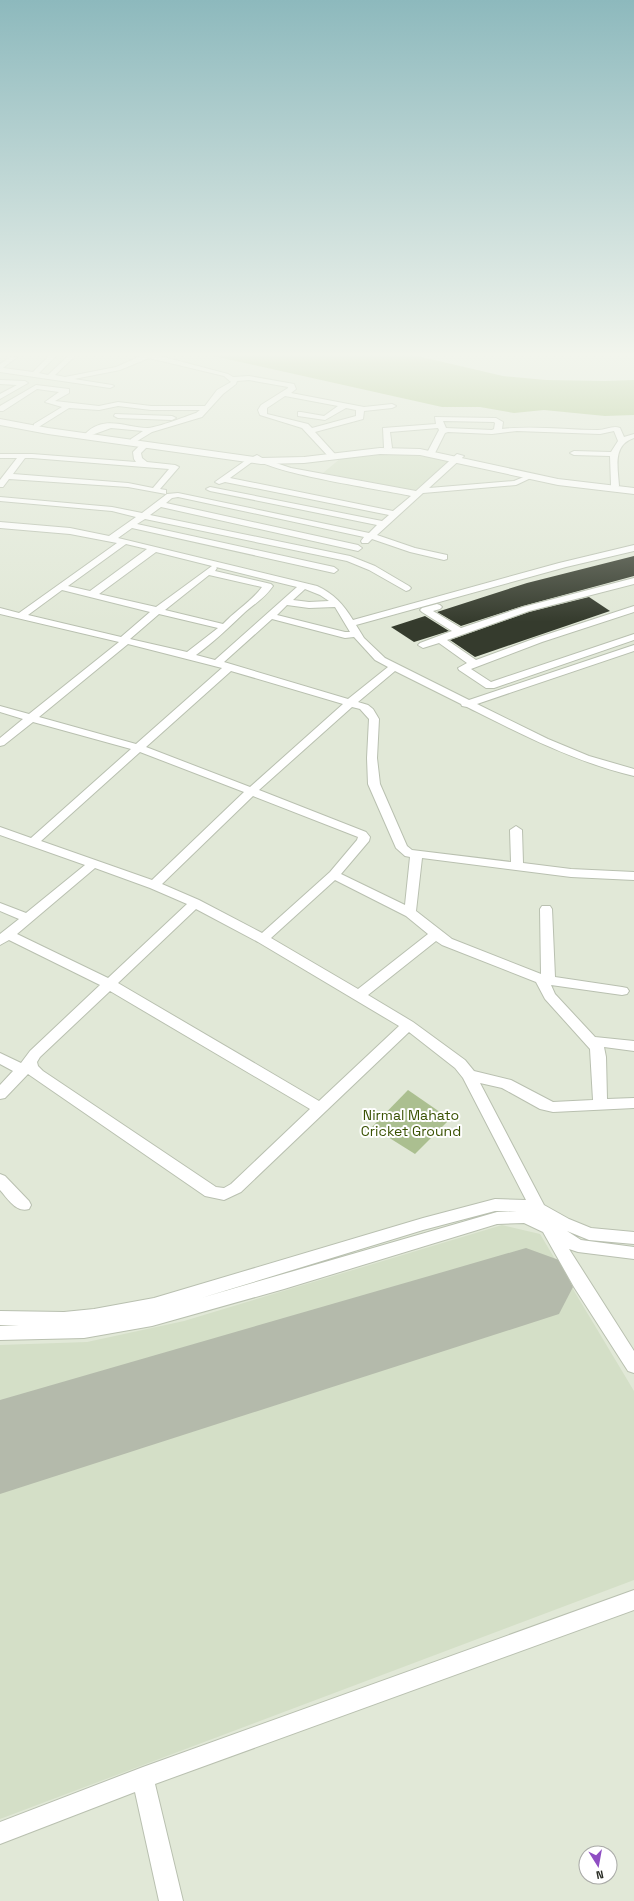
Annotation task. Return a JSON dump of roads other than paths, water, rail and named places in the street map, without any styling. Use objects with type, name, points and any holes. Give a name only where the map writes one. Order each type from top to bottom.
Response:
[{"type":"main road","points":[[137,444],[256,459],[298,460],[380,451],[420,452],[458,457],[531,476],[589,486],[634,491]]},
{"type":"main road","points":[[158,444],[256,459],[286,458],[388,448],[432,451],[554,477],[634,488]]},
{"type":"street","points":[[321,444],[331,454]]},
{"type":"street","points":[[388,444],[388,448]]},
{"type":"street","points":[[432,451],[436,444]]},
{"type":"street","points":[[616,486],[614,454],[618,444]]},
{"type":"street","points":[[144,464],[138,459],[137,452],[145,445]]},
{"type":"street","points":[[574,453],[614,454]]},
{"type":"street","points":[[0,456],[23,456],[175,467],[155,490]]},
{"type":"street","points":[[0,484],[23,456]]},
{"type":"street","points":[[217,664],[285,602],[315,584],[334,570],[458,457]]},
{"type":"street","points":[[196,499],[223,479],[256,459],[289,470],[418,493],[516,483],[531,476]]},
{"type":"street","points":[[7,476],[100,482],[155,490],[371,536],[413,550],[444,557]]},
{"type":"street","points":[[223,479],[395,514]]},
{"type":"street","points":[[210,489],[383,524]]},
{"type":"street","points":[[111,539],[175,494]]},
{"type":"street","points":[[0,499],[84,506],[144,515],[346,559],[372,568],[406,588]]},
{"type":"street","points":[[159,504],[358,548]]},
{"type":"street","points":[[0,525],[70,531],[125,541],[219,564],[315,584],[338,604],[368,648],[381,660],[466,704],[551,744],[585,758],[634,773]]},
{"type":"street","points":[[130,525],[334,570]]},
{"type":"street","points":[[20,616],[125,541]]},
{"type":"street","points":[[91,595],[155,548]]},
{"type":"street","points":[[351,623],[433,602],[524,575],[634,548]]},
{"type":"street","points":[[460,632],[426,610],[533,578],[634,552]]},
{"type":"street","points":[[0,742],[32,718],[157,611],[219,564]]},
{"type":"street","points":[[188,656],[212,639],[241,611],[260,597],[268,586],[207,572]]},
{"type":"street","points":[[423,645],[526,609],[634,581]]},
{"type":"street","points":[[60,587],[225,627]]},
{"type":"street","points":[[285,602],[309,605],[338,604]]},
{"type":"street","points":[[634,610],[585,624],[463,668],[490,686],[634,637]]},
{"type":"street","points":[[0,621],[5,612],[124,640],[229,667],[364,707],[374,719],[373,773],[377,794],[402,848],[409,853],[571,873],[634,876]]},
{"type":"street","points":[[271,616],[344,635],[358,634]]},
{"type":"street","points":[[440,638],[474,663]]},
{"type":"street","points":[[466,704],[634,648]]},
{"type":"street","points":[[33,842],[229,667]]},
{"type":"street","points":[[154,885],[252,790],[350,702],[394,667]]},
{"type":"street","points":[[0,709],[139,748],[252,790],[362,834],[364,837],[363,841],[334,875],[263,939]]},
{"type":"street","points":[[0,830],[154,885],[195,903],[263,939],[359,995],[408,1025],[460,1064],[469,1075],[548,1227],[580,1282],[634,1366]]},
{"type":"street","points":[[516,830],[517,866]]},
{"type":"street","points":[[410,913],[416,855]]},
{"type":"street","points":[[93,864],[4,937],[109,984],[320,1108]]},
{"type":"street","points":[[334,875],[410,913],[418,918],[435,935],[468,951],[544,980],[572,986],[622,991]]},
{"type":"street","points":[[0,1094],[35,1054],[195,903]]},
{"type":"street","points":[[0,907],[26,918]]},
{"type":"street","points":[[546,909],[544,980],[550,996],[597,1047],[599,1057],[600,1105]]},
{"type":"street","points":[[359,995],[435,935]]},
{"type":"street","points":[[0,1058],[31,1068],[38,1075],[211,1192],[220,1195],[229,1194],[236,1188],[408,1025]]},
{"type":"street","points":[[592,1041],[634,1046]]},
{"type":"street","points":[[469,1075],[506,1084],[549,1106],[562,1107],[634,1103]]},
{"type":"street","points":[[0,1180],[23,1205]]},
{"type":"street","points":[[0,1318],[64,1319],[124,1311],[154,1305],[482,1208],[505,1205],[538,1208],[562,1223],[589,1234],[634,1238]]},
{"type":"street","points":[[0,1333],[84,1331],[152,1319],[284,1282],[497,1218],[525,1217],[548,1227],[578,1246],[634,1253]]},
{"type":"street","points":[[0,1833],[143,1778],[634,1600]]},
{"type":"street","points":[[143,1778],[171,1901]]},
{"type":"park label","name":"Nirmal Mahato Cricket Ground","points":[[411,1124]]}]
